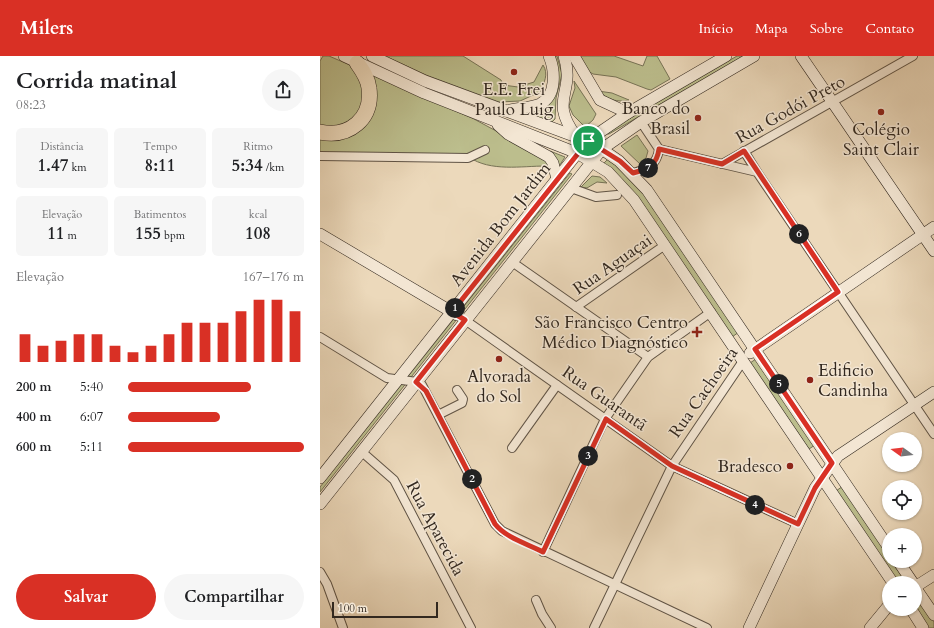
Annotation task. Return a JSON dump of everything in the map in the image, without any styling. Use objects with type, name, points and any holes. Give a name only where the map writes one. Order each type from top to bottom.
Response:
[{"type":"highway","points":[[320,132],[338,134],[350,130],[364,116],[370,96],[369,87],[365,75],[350,59]]},
{"type":"main road","points":[[372,56],[425,81],[588,141],[620,161],[633,173],[647,190],[882,538]]},
{"type":"main road","points":[[506,111],[537,105],[545,100],[551,90],[554,76],[553,66],[549,56]]},
{"type":"main road","points":[[564,56],[568,69],[568,78],[562,110],[566,122],[576,136]]},
{"type":"main road","points":[[574,56],[600,100],[628,113]]},
{"type":"main road","name":"Avenida Bom Jardim","points":[[320,478],[588,141],[628,113],[726,56]]},
{"type":"main road","name":"Avenida Bom Jardim","points":[[320,504],[602,149],[641,122],[754,56]]},
{"type":"main road","points":[[801,56],[934,251]]},
{"type":"main road","points":[[350,59],[424,93],[577,153],[608,172],[623,186],[711,312],[888,576]]},
{"type":"main road","points":[[493,121],[508,134],[549,157],[554,166],[557,179]]},
{"type":"main road","name":"Rua Cachoeira","points":[[743,361],[755,349],[934,227]]},
{"type":"main road","name":"Rua Guarantã","points":[[320,234],[465,320]]},
{"type":"main road","points":[[750,628],[815,488],[832,463],[838,456],[934,392]]},
{"type":"main road","points":[[922,583],[934,575]]},
{"type":"main road","points":[[922,597],[934,615]]},
{"type":"main road","points":[[870,628],[882,613]]},
{"type":"main road","points":[[915,616],[923,628]]},
{"type":"street","name":"Rua Godói Preto","points":[[722,164],[913,56]]},
{"type":"street","points":[[633,173],[653,165],[658,157],[659,149],[641,122]]},
{"type":"street","points":[[659,149],[757,172]]},
{"type":"street","points":[[320,156],[468,158],[485,150]]},
{"type":"street","points":[[744,151],[934,434]]},
{"type":"street","points":[[571,188],[596,197],[616,195]]},
{"type":"street","name":"Rua Aguaçai","points":[[576,307],[665,245]]},
{"type":"street","points":[[512,262],[648,356]]},
{"type":"street","points":[[543,552],[606,419],[648,356],[711,312]]},
{"type":"street","name":"Rua Guarantã","points":[[465,320],[672,466],[798,524]]},
{"type":"street","points":[[321,339],[387,378],[416,382],[426,391],[498,528],[512,537],[543,552],[707,628]]},
{"type":"street","name":"Rua Cachoeira","points":[[594,628],[672,466],[743,361]]},
{"type":"street","points":[[512,448],[557,385]]},
{"type":"street","points":[[438,415],[462,403],[463,399],[457,390]]},
{"type":"street","name":"Rua Aparecida","points":[[362,452],[394,480],[471,628]]},
{"type":"street","points":[[320,573],[343,628]]},
{"type":"street","points":[[536,600],[551,628]]},
{"type":"green space","points":[[323,56],[329,56],[474,119],[559,165],[550,151],[565,157],[552,177],[552,171],[546,166],[506,167],[487,165],[477,162],[469,157],[320,153],[320,61]]},
{"type":"green space","points":[[385,56],[463,56],[501,80],[503,85],[518,87],[534,82],[543,65],[546,75],[540,92],[520,101],[499,102],[426,75]]},
{"type":"green space","points":[[553,56],[557,56],[562,74],[556,98],[555,119],[552,122],[521,111],[546,104]]},
{"type":"green space","points":[[579,56],[614,56],[643,66],[647,56],[657,56],[670,79],[651,90],[647,89],[616,77],[593,74],[588,71]]},
{"type":"green space","points":[[737,56],[743,56],[607,134],[606,132]]},
{"type":"green space","points":[[574,81],[596,114],[593,120],[585,127],[573,115],[569,106],[575,88]]},
{"type":"green space","points":[[598,91],[612,93],[629,100],[612,100]]},
{"type":"green space","points":[[637,135],[648,151],[646,158],[640,164],[621,146]]},
{"type":"green space","points":[[609,158],[644,193],[739,332],[732,337],[603,164]]},
{"type":"green space","points":[[570,173],[572,174],[320,492],[320,487]]},
{"type":"green space","points":[[592,176],[600,177],[607,183],[597,182],[587,188],[581,187]]},
{"type":"green space","points":[[756,359],[815,445],[809,449],[750,363]]},
{"type":"green space","points":[[843,486],[882,544],[882,558],[836,491]]},
{"type":"green space","points":[[889,568],[898,568],[903,576],[894,576]]},
{"type":"green space","points":[[922,604],[934,622],[934,628],[928,628],[920,616],[922,616]]},
{"type":"place","name":"E.E. Frei Paulo Luig","points":[[514,72]]},
{"type":"place","name":"Colégio Saint Clair","points":[[881,112]]},
{"type":"place","name":"Banco do Brasil","points":[[698,118]]},
{"type":"place","name":"São Francisco Centro Médico Diagnóstico","points":[[697,332]]},
{"type":"place","name":"Alvorada do Sol","points":[[499,359]]},
{"type":"place","name":"Edificio Candinha","points":[[810,380]]},
{"type":"place","name":"Bradesco","points":[[790,466]]},
{"type":"route","points":[[588,141],[597,145],[620,161],[633,173],[649,168],[653,165],[658,157],[659,149],[722,164],[744,151],[838,292],[755,349],[832,463],[815,488],[798,524],[672,466],[606,419],[543,552],[512,537],[498,528],[495,524],[426,391],[422,385],[416,382],[465,320],[452,312],[588,141]]}]
